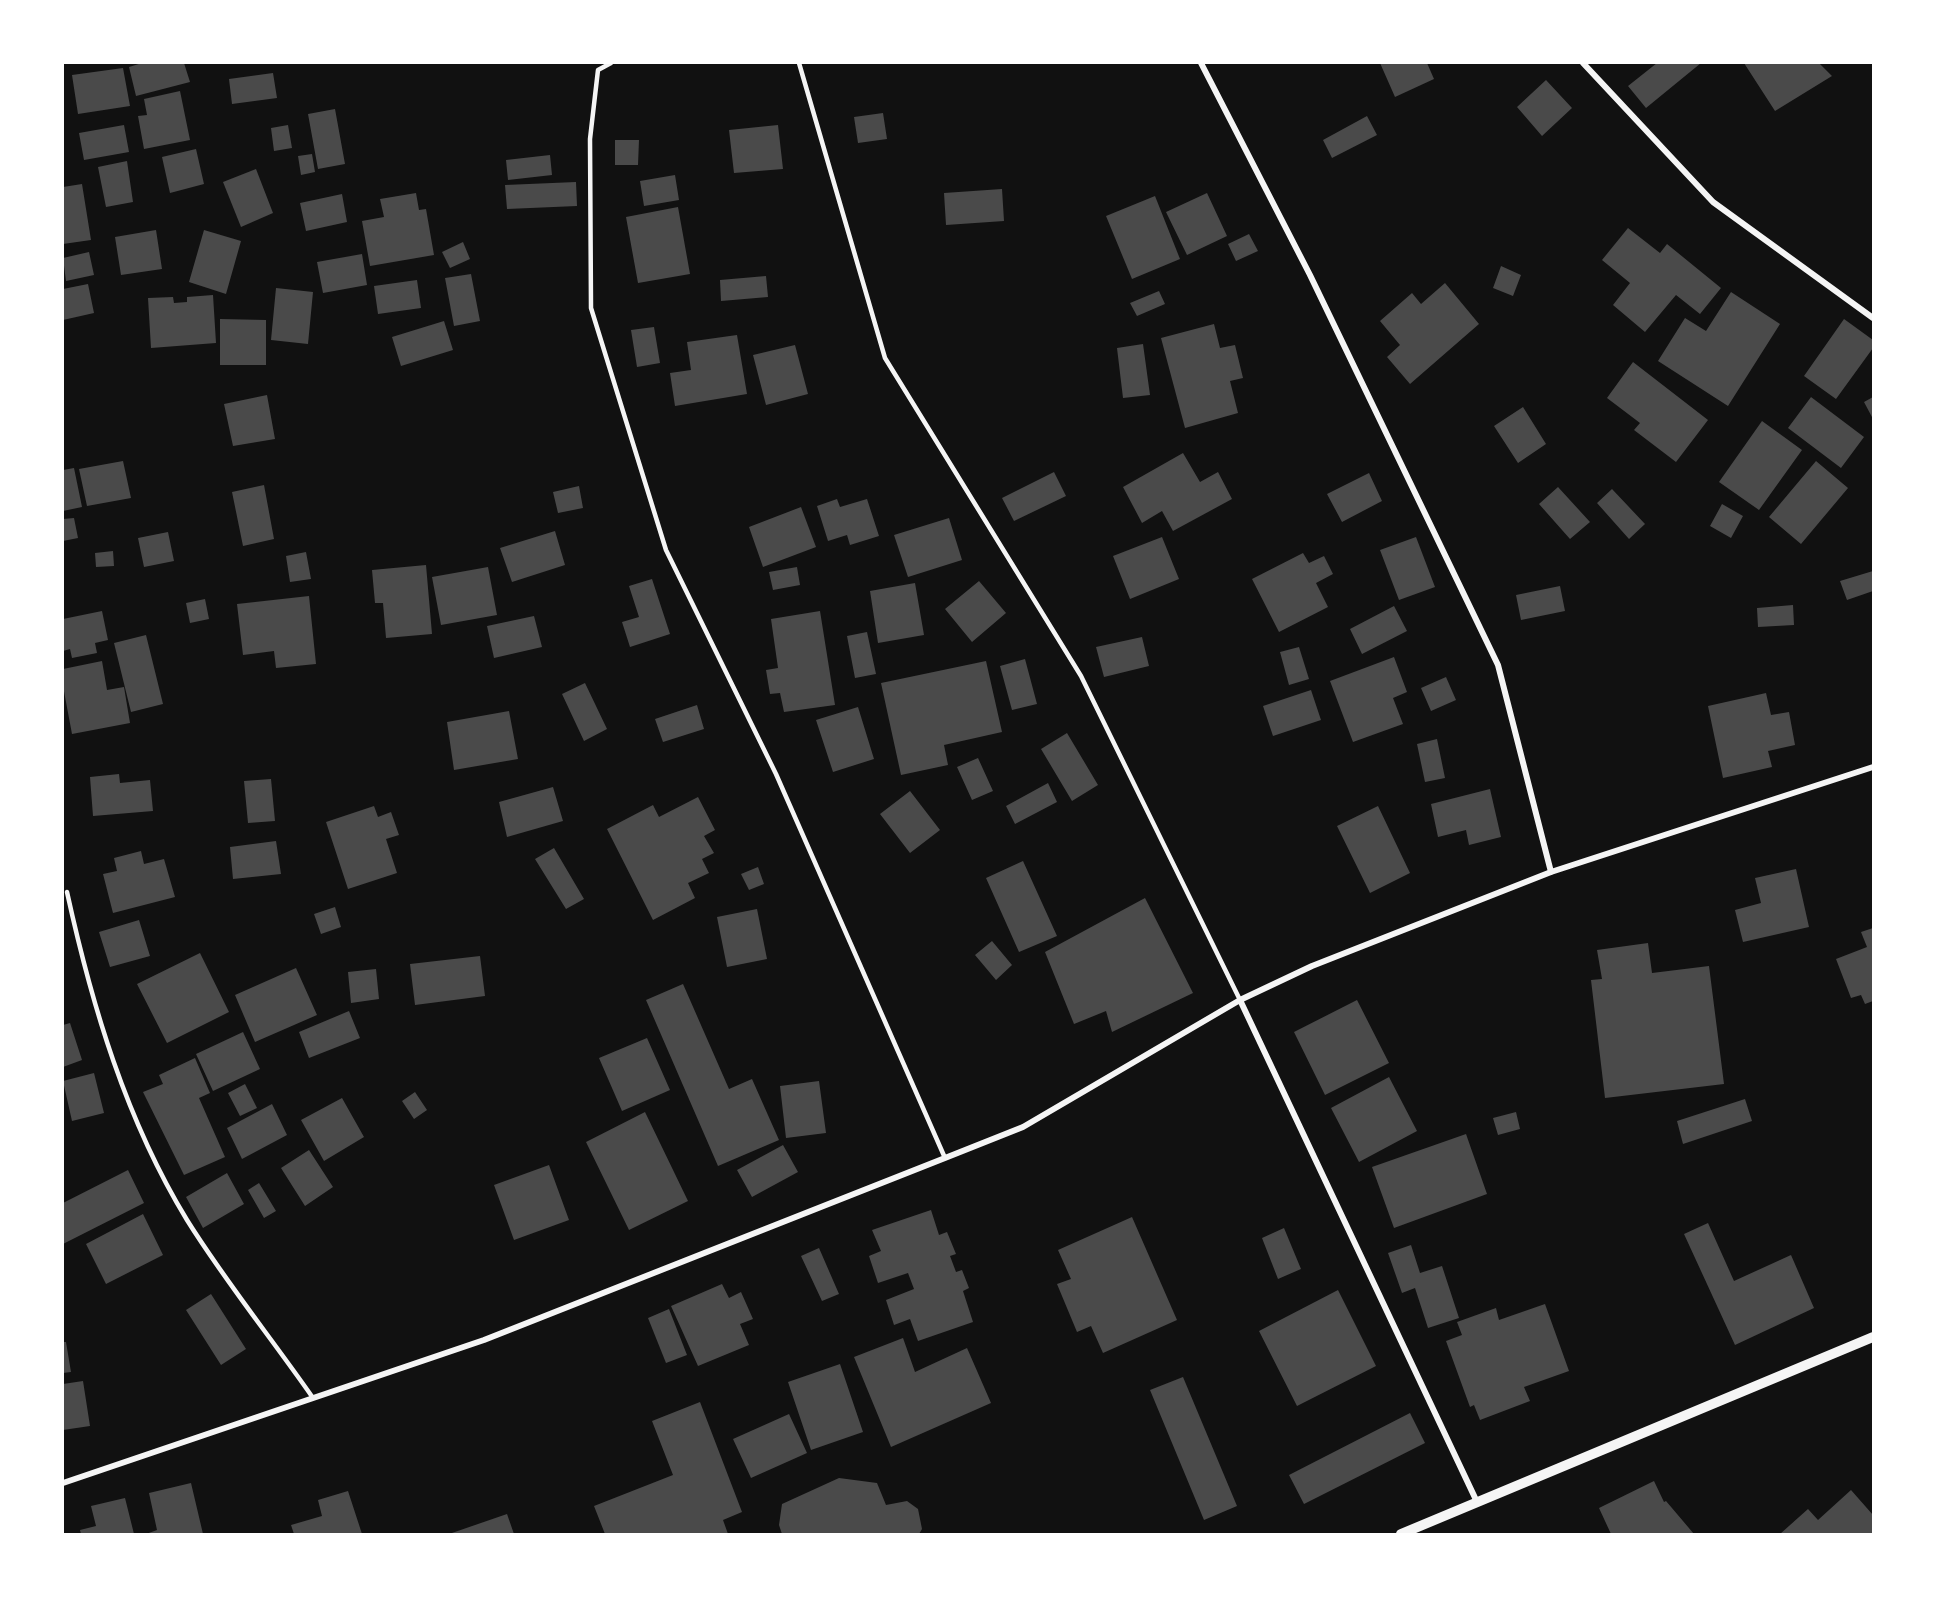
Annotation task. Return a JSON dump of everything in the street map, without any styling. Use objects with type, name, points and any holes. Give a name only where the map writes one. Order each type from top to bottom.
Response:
[{"type":"street","points":[[1201,63],[1310,275],[1498,665],[1551,872]]},
{"type":"street","points":[[1583,63],[1713,202],[1873,318]]},
{"type":"street","points":[[63,1484],[484,1340],[945,1158],[1023,1127],[1240,1000],[1312,966],[1551,872],[1873,767]]},
{"type":"street","points":[[1240,1000],[1477,1502]]},
{"type":"street","points":[[1401,1534],[1873,1337]]},
{"type":"lane","points":[[611,63],[598,70],[590,140],[591,308],[666,550],[776,774],[945,1158]]},
{"type":"lane","points":[[799,63],[885,358],[1081,676],[1240,1000]]},
{"type":"lane","points":[[67,892],[85,973],[109,1050],[157,1165],[188,1220],[313,1398]]},
{"type":"building","points":[[142,63],[184,63],[190,82],[136,96],[129,67]]},
{"type":"building","points":[[1380,63],[1427,63],[1434,79],[1395,97]]},
{"type":"building","points":[[1657,63],[1701,63],[1646,108],[1628,86]]},
{"type":"building","points":[[1744,63],[1819,63],[1832,76],[1775,111]]},
{"type":"building","points":[[123,68],[130,106],[78,114],[72,75]]},
{"type":"building","points":[[273,73],[277,98],[232,104],[229,79]]},
{"type":"building","points":[[1546,80],[1572,108],[1542,136],[1517,107]]},
{"type":"building","points":[[180,91],[190,140],[144,149],[138,116],[147,115],[144,99]]},
{"type":"building","points":[[335,109],[345,164],[318,169],[308,114]]},
{"type":"building","points":[[883,113],[887,139],[858,143],[854,117]]},
{"type":"building","points":[[1367,116],[1377,135],[1332,158],[1323,140]]},
{"type":"building","points":[[124,125],[129,152],[84,160],[79,133]]},
{"type":"building","points":[[288,125],[292,148],[274,151],[271,128]]},
{"type":"building","points":[[778,125],[783,169],[734,173],[729,130]]},
{"type":"building","points":[[615,140],[639,140],[638,165],[615,165]]},
{"type":"building","points":[[196,149],[204,184],[170,193],[162,157]]},
{"type":"building","points":[[312,154],[315,172],[301,175],[298,156]]},
{"type":"building","points":[[550,155],[552,175],[508,180],[506,160]]},
{"type":"building","points":[[127,161],[133,202],[106,207],[98,167]]},
{"type":"building","points":[[256,169],[273,213],[241,227],[223,182]]},
{"type":"building","points":[[675,175],[679,200],[644,206],[640,181]]},
{"type":"building","points":[[576,182],[577,206],[507,209],[505,185]]},
{"type":"building","points":[[82,184],[91,240],[63,244],[63,187]]},
{"type":"building","points":[[1002,189],[1004,221],[946,225],[944,193]]},
{"type":"building","points":[[416,193],[419,210],[426,209],[434,255],[370,266],[362,221],[384,217],[380,199]]},
{"type":"building","points":[[1207,193],[1227,236],[1187,255],[1166,212]]},
{"type":"building","points":[[342,194],[347,222],[306,231],[300,203]]},
{"type":"building","points":[[1155,196],[1180,259],[1132,279],[1106,216]]},
{"type":"building","points":[[678,207],[690,274],[638,283],[626,217]]},
{"type":"building","points":[[1628,228],[1660,253],[1667,244],[1721,288],[1700,314],[1676,295],[1645,332],[1613,305],[1630,283],[1602,260]]},
{"type":"building","points":[[156,230],[162,269],[121,275],[115,237]]},
{"type":"building","points":[[204,230],[241,241],[226,294],[189,282]]},
{"type":"building","points":[[1249,234],[1258,251],[1236,261],[1228,244]]},
{"type":"building","points":[[463,242],[470,259],[450,268],[442,252]]},
{"type":"building","points":[[89,252],[94,275],[66,281],[63,258]]},
{"type":"building","points":[[362,254],[367,285],[323,293],[317,262]]},
{"type":"building","points":[[1501,266],[1521,275],[1513,296],[1493,288]]},
{"type":"building","points":[[471,274],[480,321],[454,326],[445,278]]},
{"type":"building","points":[[766,276],[768,297],[721,301],[720,280]]},
{"type":"building","points":[[417,280],[421,308],[378,314],[374,286]]},
{"type":"building","points":[[1445,283],[1479,324],[1410,384],[1387,357],[1400,345],[1380,321],[1412,293],[1421,304]]},
{"type":"building","points":[[88,284],[94,313],[63,320],[63,289]]},
{"type":"building","points":[[276,288],[313,292],[308,344],[271,340]]},
{"type":"building","points":[[1159,291],[1165,304],[1137,316],[1130,303]]},
{"type":"building","points":[[1731,292],[1780,324],[1728,406],[1658,361],[1685,318],[1706,331]]},
{"type":"building","points":[[213,295],[216,343],[151,348],[148,298],[173,297],[174,303],[187,302],[187,297]]},
{"type":"building","points":[[220,319],[266,320],[266,365],[220,365]]},
{"type":"building","points":[[1844,319],[1873,340],[1873,348],[1836,399],[1804,376]]},
{"type":"building","points":[[444,321],[453,350],[401,366],[392,337]]},
{"type":"building","points":[[1214,324],[1220,348],[1235,345],[1243,378],[1230,381],[1238,413],[1185,428],[1161,338]]},
{"type":"building","points":[[654,327],[660,363],[637,367],[631,330]]},
{"type":"building","points":[[737,335],[747,394],[675,406],[670,373],[691,370],[687,342]]},
{"type":"building","points":[[1143,344],[1150,395],[1123,398],[1117,348]]},
{"type":"building","points":[[795,345],[808,394],[766,405],[753,355]]},
{"type":"building","points":[[1633,362],[1708,420],[1676,462],[1634,430],[1640,423],[1607,398]]},
{"type":"building","points":[[267,395],[275,439],[233,446],[224,404]]},
{"type":"building","points":[[1811,397],[1864,437],[1841,468],[1788,428]]},
{"type":"building","points":[[1873,397],[1873,419],[1864,402]]},
{"type":"building","points":[[1523,407],[1546,444],[1518,463],[1494,426]]},
{"type":"building","points":[[1762,421],[1802,450],[1759,510],[1719,482]]},
{"type":"building","points":[[1183,453],[1200,482],[1218,472],[1232,499],[1173,531],[1162,511],[1142,523],[1123,487]]},
{"type":"building","points":[[123,461],[131,498],[87,506],[79,469]]},
{"type":"building","points":[[1816,461],[1848,488],[1801,544],[1769,517]]},
{"type":"building","points":[[74,468],[82,507],[63,511],[63,470]]},
{"type":"building","points":[[1054,472],[1066,496],[1014,521],[1002,498]]},
{"type":"building","points":[[1369,473],[1382,501],[1342,522],[1327,494]]},
{"type":"building","points":[[264,485],[274,539],[243,546],[232,492]]},
{"type":"building","points":[[579,486],[583,508],[558,513],[553,492]]},
{"type":"building","points":[[1558,487],[1590,522],[1570,539],[1539,504]]},
{"type":"building","points":[[1612,489],[1645,524],[1629,539],[1597,503]]},
{"type":"building","points":[[837,499],[840,507],[867,499],[879,536],[850,545],[847,535],[828,541],[817,506]]},
{"type":"building","points":[[1722,504],[1743,516],[1731,538],[1710,526]]},
{"type":"building","points":[[801,507],[816,547],[763,567],[749,527]]},
{"type":"building","points":[[74,518],[78,538],[63,541],[63,519]]},
{"type":"building","points":[[949,518],[962,560],[908,577],[894,535]]},
{"type":"building","points":[[555,531],[565,565],[512,582],[500,548]]},
{"type":"building","points":[[168,532],[174,561],[144,567],[138,538]]},
{"type":"building","points":[[1162,537],[1179,579],[1130,599],[1113,556]]},
{"type":"building","points":[[1416,537],[1435,587],[1399,600],[1380,550]]},
{"type":"building","points":[[113,551],[114,566],[96,567],[95,553]]},
{"type":"building","points":[[306,552],[311,579],[290,582],[286,556]]},
{"type":"building","points":[[1303,553],[1309,563],[1324,556],[1333,574],[1316,583],[1328,607],[1279,632],[1252,579]]},
{"type":"building","points":[[426,565],[432,634],[386,638],[383,603],[375,603],[372,570]]},
{"type":"building","points":[[488,567],[497,615],[441,625],[432,577]]},
{"type":"building","points":[[797,567],[800,585],[773,590],[769,572]]},
{"type":"building","points":[[1873,571],[1873,591],[1847,600],[1840,581]]},
{"type":"building","points":[[652,579],[670,634],[630,647],[622,622],[639,617],[629,586]]},
{"type":"building","points":[[979,581],[1006,613],[972,642],[945,609]]},
{"type":"building","points":[[915,583],[924,635],[878,643],[870,591]]},
{"type":"building","points":[[1560,586],[1565,611],[1521,620],[1516,595]]},
{"type":"building","points":[[309,596],[316,664],[276,668],[274,651],[243,655],[237,604]]},
{"type":"building","points":[[205,599],[209,619],[190,623],[186,603]]},
{"type":"building","points":[[1793,605],[1794,625],[1758,627],[1757,608]]},
{"type":"building","points":[[1394,606],[1407,631],[1362,654],[1350,629]]},
{"type":"building","points":[[102,611],[108,640],[95,643],[97,653],[72,658],[70,649],[63,651],[63,619]]},
{"type":"building","points":[[820,611],[835,705],[784,712],[780,693],[770,694],[766,670],[778,668],[771,619]]},
{"type":"building","points":[[534,616],[542,647],[494,658],[487,626]]},
{"type":"building","points":[[867,632],[876,674],[855,678],[847,636]]},
{"type":"building","points":[[146,635],[163,704],[131,712],[114,643]]},
{"type":"building","points":[[1142,637],[1149,666],[1104,677],[1096,647]]},
{"type":"building","points":[[1299,647],[1309,679],[1289,685],[1280,652]]},
{"type":"building","points":[[1394,657],[1407,692],[1393,698],[1403,724],[1353,742],[1330,681]]},
{"type":"building","points":[[1025,659],[1037,704],[1012,710],[1000,666]]},
{"type":"building","points":[[102,661],[107,690],[124,687],[130,723],[72,734],[63,686],[63,669]]},
{"type":"building","points":[[986,661],[1002,732],[944,745],[948,765],[901,775],[881,683]]},
{"type":"building","points":[[1446,677],[1456,700],[1431,711],[1421,688]]},
{"type":"building","points":[[585,683],[607,729],[584,741],[562,694]]},
{"type":"building","points":[[1311,690],[1321,720],[1273,736],[1263,706]]},
{"type":"building","points":[[1766,693],[1771,715],[1789,712],[1795,745],[1768,751],[1772,767],[1723,778],[1708,706]]},
{"type":"building","points":[[697,705],[704,729],[663,742],[655,719]]},
{"type":"building","points":[[858,707],[874,759],[833,772],[816,720]]},
{"type":"building","points":[[509,711],[518,759],[454,770],[447,722]]},
{"type":"building","points":[[1067,733],[1098,785],[1072,801],[1041,749]]},
{"type":"building","points":[[1437,739],[1445,778],[1425,782],[1417,744]]},
{"type":"building","points":[[978,758],[993,791],[972,800],[957,767]]},
{"type":"building","points":[[119,774],[120,783],[150,780],[153,811],[93,816],[90,777]]},
{"type":"building","points":[[271,779],[275,821],[248,823],[244,781]]},
{"type":"building","points":[[1048,783],[1057,802],[1015,824],[1006,806]]},
{"type":"building","points":[[553,787],[563,821],[507,837],[499,802]]},
{"type":"building","points":[[1490,789],[1501,837],[1469,845],[1466,830],[1438,837],[1431,804]]},
{"type":"building","points":[[910,791],[940,830],[910,853],[880,814]]},
{"type":"building","points":[[698,797],[715,830],[704,836],[714,853],[702,859],[709,873],[688,883],[695,898],[653,920],[607,829],[653,805],[659,817]]},
{"type":"building","points":[[374,806],[378,817],[391,812],[399,835],[386,839],[397,873],[348,889],[326,822]]},
{"type":"building","points":[[1378,806],[1410,873],[1370,893],[1337,826]]},
{"type":"building","points":[[276,841],[281,874],[233,879],[230,847]]},
{"type":"building","points":[[554,848],[584,899],[566,909],[535,859]]},
{"type":"building","points":[[141,851],[144,864],[164,859],[175,897],[113,913],[103,874],[117,871],[114,858]]},
{"type":"building","points":[[1023,861],[1057,936],[1019,952],[986,878]]},
{"type":"building","points":[[758,867],[764,884],[749,890],[741,874]]},
{"type":"building","points":[[1796,869],[1809,927],[1743,942],[1735,910],[1761,903],[1755,878]]},
{"type":"building","points":[[1145,898],[1193,993],[1112,1032],[1106,1011],[1074,1024],[1045,952]]},
{"type":"building","points":[[335,907],[341,927],[321,934],[314,914]]},
{"type":"building","points":[[757,909],[767,959],[727,967],[717,917]]},
{"type":"building","points":[[139,920],[150,956],[110,967],[99,932]]},
{"type":"building","points":[[1873,928],[1873,1001],[1865,1004],[1861,995],[1851,998],[1836,959],[1867,947],[1861,932]]},
{"type":"building","points":[[992,941],[1012,965],[996,980],[975,955]]},
{"type":"building","points":[[1648,943],[1652,973],[1709,966],[1724,1084],[1605,1098],[1591,980],[1602,979],[1597,950]]},
{"type":"building","points":[[200,953],[229,1012],[167,1043],[137,984]]},
{"type":"building","points":[[480,956],[485,996],[415,1005],[410,964]]},
{"type":"building","points":[[296,968],[317,1015],[255,1042],[235,995]]},
{"type":"building","points":[[376,969],[379,999],[351,1003],[348,972]]},
{"type":"building","points":[[683,984],[729,1089],[752,1079],[779,1140],[718,1166],[646,1000]]},
{"type":"building","points":[[1357,1000],[1389,1063],[1325,1095],[1294,1032]]},
{"type":"building","points":[[349,1011],[360,1038],[309,1058],[299,1032]]},
{"type":"building","points":[[70,1023],[82,1060],[63,1067],[63,1025]]},
{"type":"building","points":[[243,1032],[260,1069],[213,1091],[196,1054]]},
{"type":"building","points":[[647,1038],[670,1090],[622,1111],[599,1058]]},
{"type":"building","points":[[195,1058],[210,1093],[199,1098],[225,1157],[184,1175],[143,1092],[163,1084],[159,1075]]},
{"type":"building","points":[[94,1073],[104,1113],[72,1121],[63,1081]]},
{"type":"building","points":[[1389,1077],[1417,1131],[1359,1162],[1331,1108]]},
{"type":"building","points":[[819,1081],[826,1133],[786,1138],[780,1086]]},
{"type":"building","points":[[245,1084],[257,1108],[240,1116],[228,1093]]},
{"type":"building","points":[[415,1092],[427,1110],[414,1119],[402,1101]]},
{"type":"building","points":[[342,1098],[364,1137],[324,1161],[301,1120]]},
{"type":"building","points":[[1745,1099],[1752,1121],[1683,1144],[1677,1121]]},
{"type":"building","points":[[272,1104],[287,1135],[242,1159],[227,1128]]},
{"type":"building","points":[[645,1112],[688,1201],[629,1230],[586,1142]]},
{"type":"building","points":[[1516,1112],[1520,1129],[1498,1135],[1493,1118]]},
{"type":"building","points":[[1466,1134],[1487,1194],[1394,1228],[1372,1167]]},
{"type":"building","points":[[783,1145],[798,1172],[752,1197],[737,1170]]},
{"type":"building","points":[[309,1150],[333,1187],[305,1206],[281,1168]]},
{"type":"building","points":[[549,1165],[569,1220],[514,1240],[494,1185]]},
{"type":"building","points":[[128,1170],[144,1203],[63,1244],[63,1203]]},
{"type":"building","points":[[227,1173],[244,1204],[203,1228],[186,1197]]},
{"type":"building","points":[[259,1183],[276,1211],[264,1218],[248,1190]]},
{"type":"building","points":[[931,1210],[939,1235],[947,1232],[956,1254],[950,1256],[956,1272],[962,1270],[969,1288],[963,1291],[973,1322],[918,1341],[910,1319],[894,1325],[886,1300],[914,1289],[908,1273],[878,1283],[869,1256],[881,1251],[872,1230]]},
{"type":"building","points":[[143,1214],[163,1255],[106,1284],[86,1244]]},
{"type":"building","points":[[1132,1217],[1177,1320],[1103,1353],[1091,1326],[1077,1332],[1057,1284],[1071,1279],[1058,1250]]},
{"type":"building","points":[[1708,1223],[1734,1281],[1791,1255],[1814,1308],[1735,1345],[1684,1234]]},
{"type":"building","points":[[1284,1228],[1301,1269],[1278,1279],[1262,1238]]},
{"type":"building","points":[[1411,1245],[1420,1273],[1442,1266],[1459,1318],[1428,1328],[1415,1288],[1402,1293],[1388,1253]]},
{"type":"building","points":[[819,1248],[839,1294],[822,1301],[801,1256]]},
{"type":"building","points":[[722,1284],[729,1298],[741,1292],[753,1319],[740,1324],[749,1345],[698,1366],[671,1306]]},
{"type":"building","points":[[1338,1290],[1376,1366],[1297,1406],[1259,1331]]},
{"type":"building","points":[[211,1294],[246,1349],[221,1365],[186,1310]]},
{"type":"building","points":[[1545,1304],[1569,1371],[1524,1387],[1530,1401],[1480,1420],[1474,1405],[1470,1407],[1446,1341],[1462,1335],[1457,1322],[1496,1308],[1499,1320]]},
{"type":"building","points":[[669,1309],[687,1355],[666,1363],[648,1318]]},
{"type":"building","points":[[903,1338],[915,1372],[967,1348],[991,1403],[891,1447],[854,1357]]},
{"type":"building","points":[[63,1342],[66,1342],[71,1372],[63,1373]]},
{"type":"building","points":[[840,1364],[863,1432],[811,1450],[788,1382]]},
{"type":"building","points":[[1183,1377],[1237,1506],[1204,1520],[1150,1390]]},
{"type":"building","points":[[83,1381],[90,1426],[63,1430],[63,1384]]},
{"type":"building","points":[[700,1402],[742,1512],[723,1520],[728,1534],[605,1534],[594,1506],[673,1475],[652,1421]]},
{"type":"building","points":[[1410,1413],[1425,1443],[1304,1504],[1289,1475]]},
{"type":"building","points":[[789,1414],[807,1453],[751,1478],[733,1439]]},
{"type":"building","points":[[839,1478],[877,1483],[886,1505],[907,1501],[918,1509],[922,1529],[919,1534],[782,1534],[779,1525],[782,1504]]},
{"type":"building","points":[[1654,1481],[1664,1502],[1666,1501],[1694,1534],[1611,1534],[1599,1508]]},
{"type":"building","points":[[191,1483],[203,1534],[146,1534],[157,1530],[149,1493]]},
{"type":"building","points":[[1851,1490],[1873,1515],[1873,1534],[1780,1534],[1808,1509],[1818,1520]]},
{"type":"building","points":[[348,1491],[362,1534],[294,1534],[291,1525],[322,1516],[318,1500]]},
{"type":"building","points":[[125,1498],[134,1534],[81,1534],[80,1530],[96,1526],[91,1506]]},
{"type":"building","points":[[507,1514],[514,1534],[449,1534]]}]
